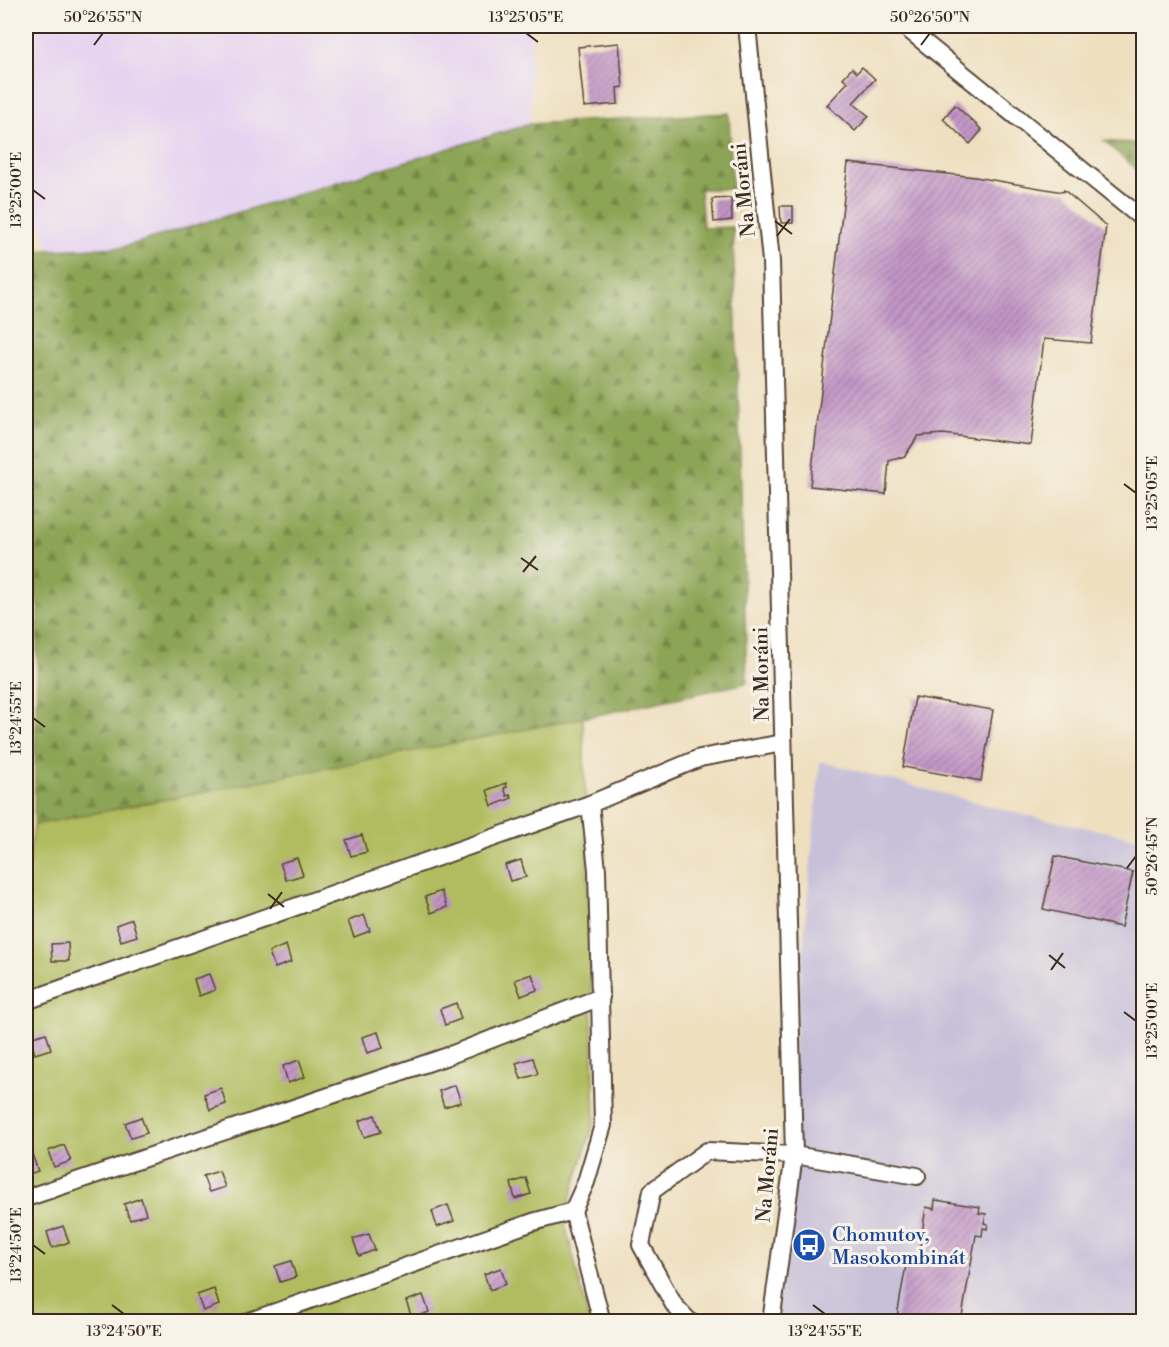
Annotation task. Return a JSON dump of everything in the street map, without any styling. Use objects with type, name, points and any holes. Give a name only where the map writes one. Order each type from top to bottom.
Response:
[{"type":"lane","name":"Na Moráni","points":[[747,26],[771,261],[794,1155],[771,1322]]},
{"type":"lane","points":[[904,26],[1143,220]]},
{"type":"lane","points":[[26,1001],[590,804],[700,758],[783,743]]},
{"type":"lane","points":[[590,804],[597,870],[603,1125],[586,1182],[573,1211],[602,1322]]},
{"type":"lane","points":[[26,1198],[445,1057],[601,997]]},
{"type":"lane","points":[[690,1322],[674,1305],[641,1245],[652,1191],[707,1152],[794,1155],[917,1176]]},
{"type":"lane","points":[[246,1322],[533,1222],[573,1211]]},
{"type":"shaded area","points":[[26,26],[531,26],[530,124],[123,247],[50,250],[26,187]]},
{"type":"shaded area","points":[[820,761],[1024,815],[1143,839],[1143,1321],[769,1322]]},
{"type":"green space","points":[[729,113],[732,189],[700,189],[703,228],[733,227],[747,683],[583,718],[34,825],[38,606],[26,526],[26,251],[123,247],[530,124]]},
{"type":"green space","points":[[1104,141],[1143,144],[1143,175]]},
{"type":"green space","points":[[583,718],[595,1119],[564,1219],[589,1321],[26,1322],[26,880],[34,825]]},
{"type":"building","points":[[619,43],[623,87],[617,88],[618,104],[584,107],[578,47]]},
{"type":"building","points":[[862,67],[875,79],[853,103],[869,116],[855,131],[827,105],[848,82],[843,78],[852,68],[857,73]]},
{"type":"building","points":[[955,105],[982,130],[970,144],[943,119]]},
{"type":"building","points":[[848,163],[975,177],[1063,192],[1064,190],[1106,226],[1091,343],[1044,339],[1031,445],[943,434],[918,436],[905,456],[889,461],[886,494],[810,486]]},
{"type":"building","points":[[731,198],[732,220],[714,222],[712,199]]},
{"type":"building","points":[[780,206],[793,206],[793,223],[781,223]]},
{"type":"building","points":[[915,697],[993,710],[981,781],[903,767]]},
{"type":"building","points":[[506,783],[507,787],[504,788],[507,796],[510,795],[512,798],[492,806],[487,790]]},
{"type":"building","points":[[362,835],[367,852],[351,856],[346,840]]},
{"type":"building","points":[[1055,856],[1133,872],[1121,927],[1043,909]]},
{"type":"building","points":[[297,858],[303,875],[286,880],[280,863]]},
{"type":"building","points":[[521,860],[526,877],[510,881],[505,865]]},
{"type":"building","points":[[441,891],[447,907],[431,913],[425,897]]},
{"type":"building","points":[[364,915],[370,931],[354,937],[348,921]]},
{"type":"building","points":[[132,919],[137,936],[121,941],[116,925]]},
{"type":"building","points":[[68,943],[69,961],[52,961],[51,944]]},
{"type":"building","points":[[286,945],[291,962],[275,968],[269,952]]},
{"type":"building","points":[[209,974],[215,990],[199,996],[194,979]]},
{"type":"building","points":[[532,974],[537,990],[521,996],[515,980]]},
{"type":"building","points":[[456,1003],[461,1019],[445,1025],[440,1009]]},
{"type":"building","points":[[378,1032],[383,1048],[367,1053],[362,1037]]},
{"type":"building","points":[[46,1033],[51,1049],[35,1054],[30,1038]]},
{"type":"building","points":[[533,1058],[538,1074],[521,1079],[516,1063]]},
{"type":"building","points":[[299,1060],[305,1077],[288,1083],[283,1066]]},
{"type":"building","points":[[455,1085],[461,1102],[444,1107],[439,1091]]},
{"type":"building","points":[[221,1088],[226,1104],[210,1110],[204,1094]]},
{"type":"building","points":[[375,1115],[381,1132],[364,1137],[359,1121]]},
{"type":"building","points":[[141,1117],[147,1133],[131,1138],[125,1123]]},
{"type":"building","points":[[64,1145],[71,1161],[54,1167],[48,1151]]},
{"type":"building","points":[[32,1154],[38,1171],[26,1175],[26,1156]]},
{"type":"building","points":[[219,1171],[225,1187],[209,1192],[203,1176]]},
{"type":"building","points":[[526,1178],[531,1194],[515,1199],[511,1183]]},
{"type":"building","points":[[141,1198],[146,1214],[130,1220],[124,1204]]},
{"type":"building","points":[[935,1200],[980,1207],[979,1213],[986,1214],[984,1223],[988,1224],[987,1229],[983,1228],[982,1236],[976,1235],[961,1322],[896,1322],[907,1259],[918,1260],[926,1207],[934,1209]]},
{"type":"building","points":[[448,1205],[454,1221],[437,1227],[432,1211]]},
{"type":"building","points":[[63,1226],[69,1242],[52,1248],[47,1232]]},
{"type":"building","points":[[369,1234],[375,1250],[359,1256],[353,1239]]},
{"type":"building","points":[[291,1261],[296,1277],[280,1282],[275,1266]]},
{"type":"building","points":[[501,1268],[506,1284],[490,1290],[484,1274]]},
{"type":"building","points":[[214,1289],[219,1305],[203,1311],[197,1295]]},
{"type":"building","points":[[423,1295],[429,1312],[412,1318],[406,1301]]},
{"type":"place","name":"Chomutov, Masokombinát","points":[[809,1245]]}]
